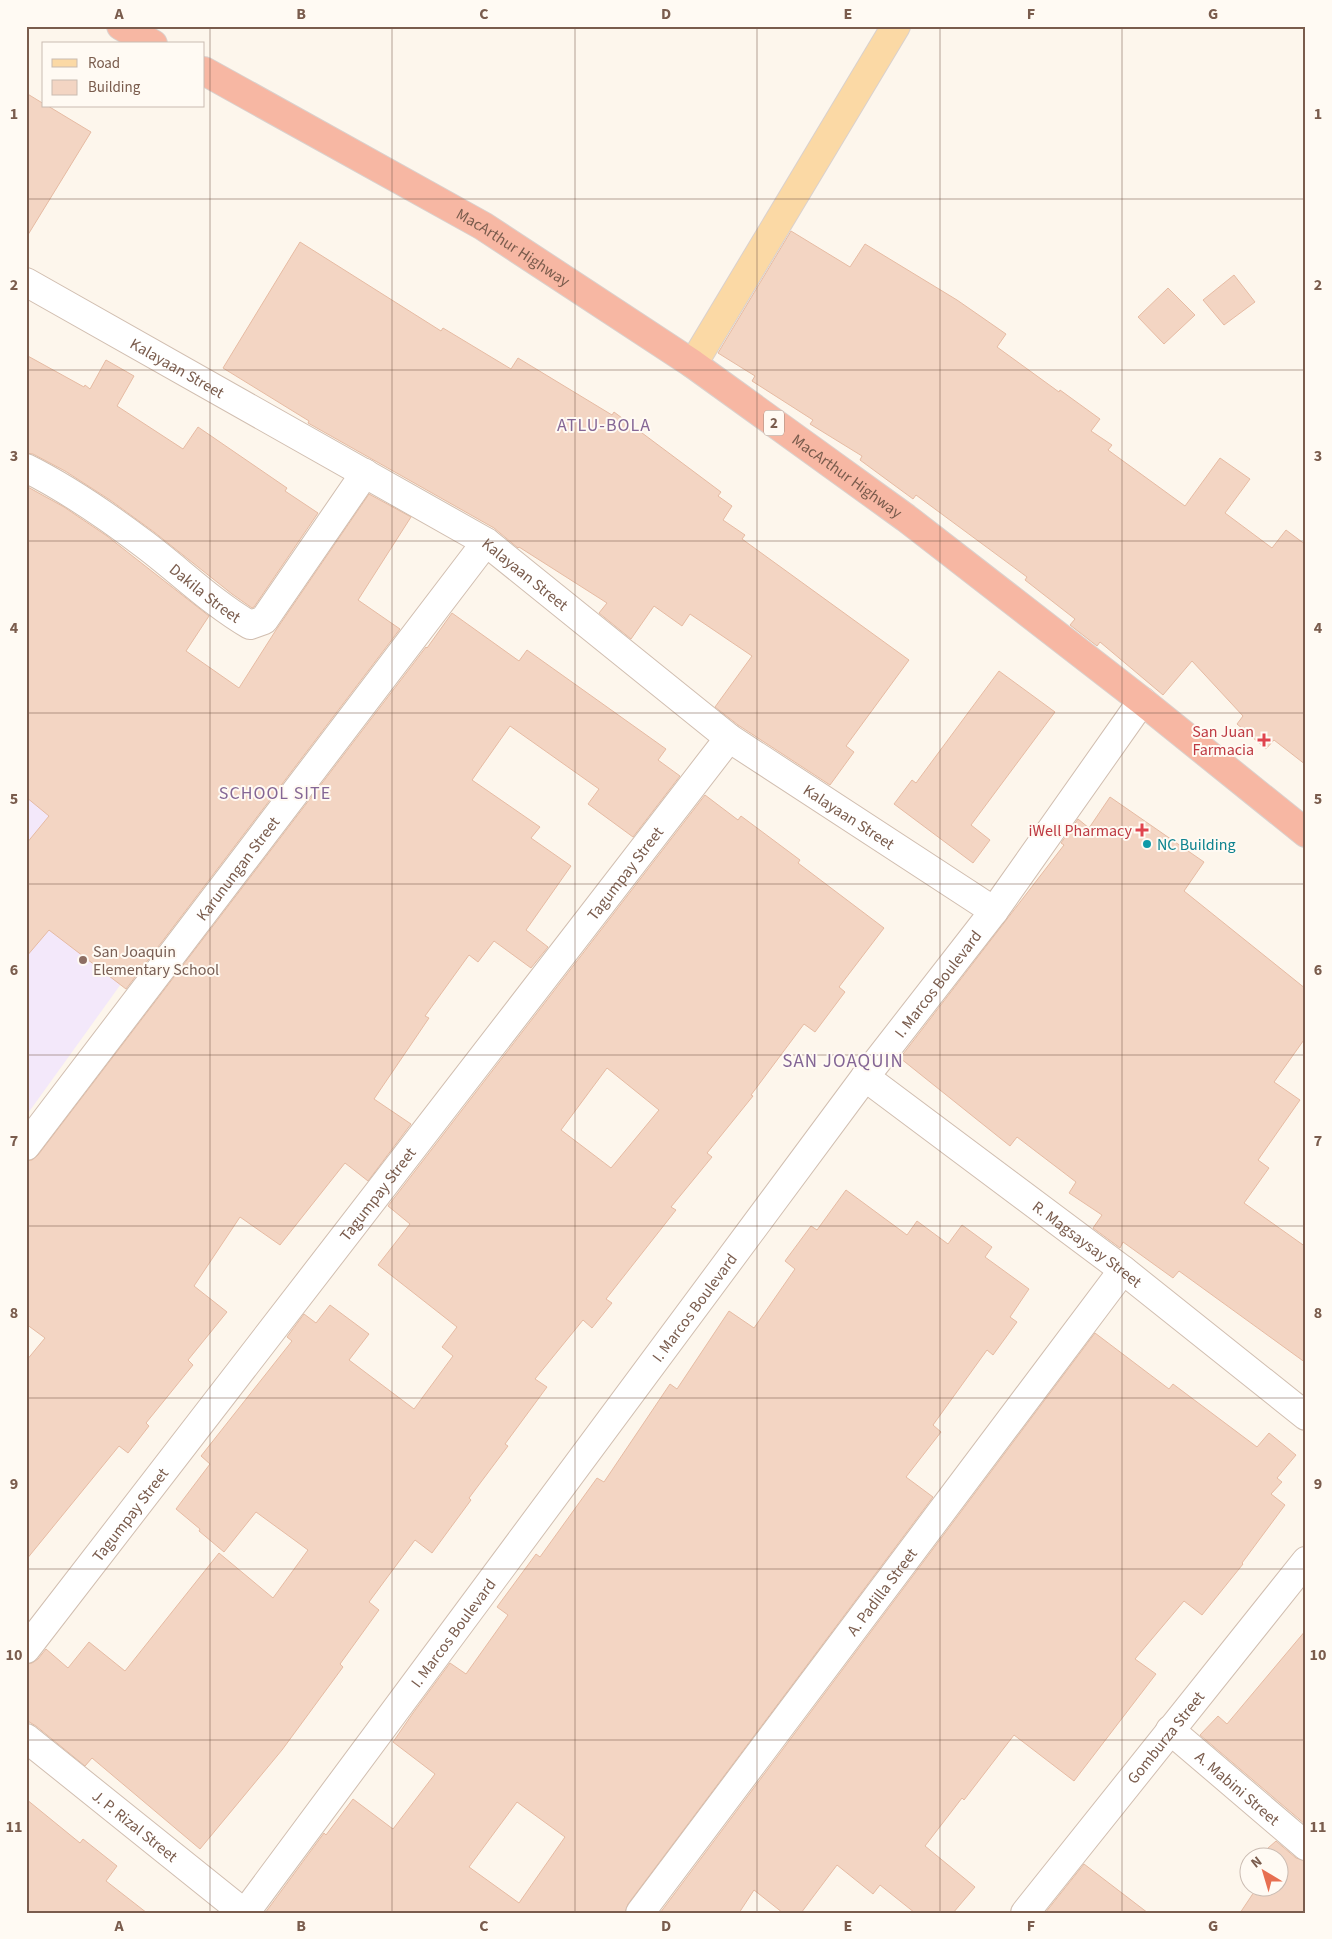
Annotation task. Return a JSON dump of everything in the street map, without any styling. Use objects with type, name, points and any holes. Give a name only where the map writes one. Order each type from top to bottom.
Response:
[{"type":"highway","points":[[121,26],[149,42]]},
{"type":"highway","name":"MacArthur Highway","points":[[205,72],[484,226],[693,364],[906,518],[1142,701],[1306,833]]},
{"type":"main road","points":[[693,364],[896,26]]},
{"type":"street","name":"Kalayaan Street","points":[[26,282],[486,542],[729,738],[994,911]]},
{"type":"street","name":"Dakila Street","points":[[26,468],[54,482],[144,544],[231,613],[250,625],[264,620],[365,473]]},
{"type":"street","name":"Karunungan Street","points":[[26,1146],[486,542]]},
{"type":"street","name":"I. Marcos Boulevard","points":[[244,1913],[865,1077],[994,911],[1142,701]]},
{"type":"street","name":"Tagumpay Street","points":[[26,1650],[729,738]]},
{"type":"street","name":"R. Magsaysay Street","points":[[865,1077],[1123,1270],[1306,1416]]},
{"type":"street","name":"A. Padilla Street","points":[[640,1913],[1123,1270]]},
{"type":"street","name":"Gomburza Street","points":[[1025,1913],[1306,1561]]},
{"type":"street","name":"A. Mabini Street","points":[[1170,1730],[1306,1846]]},
{"type":"street","name":"J. P. Rizal Street","points":[[26,1738],[244,1913]]},
{"type":"shaded area","name":"San Joaquin Elementary School","points":[[26,648],[251,803],[26,1116]]},
{"type":"building","points":[[26,93],[42,103],[42,108],[51,108],[91,132],[26,238]]},
{"type":"building","points":[[791,231],[850,267],[865,244],[957,300],[1006,334],[997,347],[1100,419],[1091,431],[1112,445],[1108,450],[1185,506],[1220,458],[1250,479],[1225,513],[1272,548],[1286,530],[1306,545],[1306,765],[1274,740],[1266,749],[1237,724],[1243,716],[1192,661],[1163,695],[1100,642],[1097,646],[1070,625],[1075,619],[1025,580],[1027,577],[916,495],[913,499],[860,460],[862,456],[810,424],[813,420],[752,381],[755,376],[718,353]]},
{"type":"building","points":[[300,242],[441,331],[443,328],[511,369],[518,358],[612,415],[614,412],[721,492],[718,496],[732,506],[723,520],[745,535],[742,539],[909,660],[846,746],[854,752],[830,785],[738,725],[715,707],[752,656],[690,614],[682,626],[654,606],[631,639],[599,613],[607,603],[518,548],[494,528],[308,423],[309,421],[223,368]]},
{"type":"building","points":[[1234,275],[1255,302],[1224,325],[1203,300]]},
{"type":"building","points":[[1168,288],[1195,315],[1164,344],[1138,317]]},
{"type":"building","points":[[26,355],[90,389],[106,360],[134,376],[117,406],[183,449],[198,427],[287,488],[285,491],[318,513],[254,607],[252,608],[232,594],[154,532],[110,500],[65,471],[33,454],[26,453]]},
{"type":"building","points":[[26,486],[64,507],[107,536],[209,616],[186,651],[239,688],[276,630],[369,494],[411,517],[358,600],[400,629],[126,989],[49,930],[26,957],[26,844],[49,816],[26,797]]},
{"type":"building","points":[[452,613],[519,661],[527,650],[666,749],[658,760],[680,776],[633,837],[588,804],[599,789],[510,726],[472,780],[540,827],[531,838],[571,866],[526,930],[548,947],[531,968],[494,941],[478,962],[469,955],[425,1016],[429,1018],[374,1099],[411,1124],[368,1181],[345,1163],[280,1245],[240,1217],[194,1286],[227,1312],[188,1360],[193,1365],[146,1423],[149,1426],[128,1453],[119,1446],[26,1560],[26,1361],[45,1338],[26,1324],[26,1161],[32,1160],[38,1155]]},
{"type":"building","points":[[999,671],[1055,712],[971,825],[990,840],[973,863],[894,804],[912,780],[916,783]]},
{"type":"building","points":[[705,795],[738,820],[741,816],[800,860],[798,863],[884,928],[839,987],[845,992],[815,1032],[804,1024],[751,1095],[753,1096],[707,1153],[712,1157],[671,1207],[676,1210],[606,1299],[612,1303],[592,1328],[583,1320],[535,1379],[547,1387],[505,1444],[508,1446],[469,1498],[471,1500],[432,1553],[415,1540],[369,1602],[379,1610],[340,1664],[343,1667],[282,1750],[200,1849],[92,1758],[85,1766],[26,1720],[26,1664],[38,1659],[46,1649],[68,1668],[89,1642],[125,1671],[219,1553],[273,1598],[308,1550],[256,1512],[224,1552],[176,1509],[210,1464],[201,1456],[292,1341],[287,1337],[304,1314],[316,1323],[330,1305],[369,1334],[349,1360],[414,1409],[453,1356],[442,1347],[457,1327],[378,1265],[410,1224],[388,1206]],"holes":[[[607,1068],[659,1110],[611,1168],[561,1130]]]},
{"type":"building","points":[[1110,797],[1204,862],[1184,891],[1306,989],[1306,1037],[1274,1082],[1300,1100],[1258,1160],[1269,1168],[1244,1203],[1306,1247],[1306,1363],[1179,1271],[1173,1278],[1123,1242],[1120,1248],[1093,1228],[1102,1215],[1069,1193],[1076,1182],[1017,1137],[1010,1146],[900,1058],[1064,845],[1061,843],[1078,819],[1089,828]]},
{"type":"building","points":[[846,1190],[907,1235],[917,1221],[948,1244],[962,1225],[992,1247],[985,1257],[1029,1289],[1010,1317],[1017,1322],[993,1355],[987,1350],[933,1425],[941,1432],[906,1477],[933,1497],[628,1904],[625,1913],[265,1913],[324,1833],[326,1835],[353,1799],[393,1829],[435,1774],[393,1742],[413,1713],[450,1663],[466,1674],[508,1615],[497,1607],[536,1554],[540,1557],[597,1478],[604,1482],[670,1384],[677,1389],[729,1311],[754,1328],[795,1269],[785,1261],[811,1226],[817,1230]],"holes":[[[517,1802],[565,1837],[519,1903],[469,1867]]]},
{"type":"building","points":[[1095,1333],[1169,1389],[1173,1384],[1257,1447],[1269,1433],[1296,1455],[1277,1478],[1282,1482],[1271,1494],[1285,1505],[1243,1564],[1202,1615],[1184,1601],[1135,1659],[1156,1674],[1074,1781],[1014,1735],[964,1800],[962,1798],[925,1846],[975,1887],[953,1913],[915,1913],[880,1885],[873,1894],[837,1865],[801,1913],[783,1913],[754,1890],[739,1913],[660,1913]]},
{"type":"building","points":[[1306,1630],[1306,1825],[1200,1735],[1218,1716],[1227,1724]]},
{"type":"building","points":[[26,1799],[80,1843],[83,1839],[117,1866],[106,1881],[147,1913],[26,1913]]},
{"type":"building","points":[[1276,1841],[1282,1846],[1270,1846]]},
{"type":"building","points":[[1290,1853],[1296,1858],[1306,1861],[1306,1913],[1240,1913],[1251,1896],[1290,1896]]},
{"type":"building","points":[[1084,1864],[1148,1913],[1045,1913]]},
{"type":"place","name":"San Juan Farmacia","points":[[1264,740]]},
{"type":"place","name":"iWell Pharmacy","points":[[1142,830]]},
{"type":"place","name":"NC Building","points":[[1147,844]]},
{"type":"place","name":"San Joaquin Elementary School","points":[[83,960]]},
{"type":"district","name":"ATLU-BOLA","points":[[604,425]]},
{"type":"district","name":"SCHOOL SITE","points":[[275,793]]},
{"type":"district","name":"SAN JOAQUIN","points":[[843,1060]]}]
